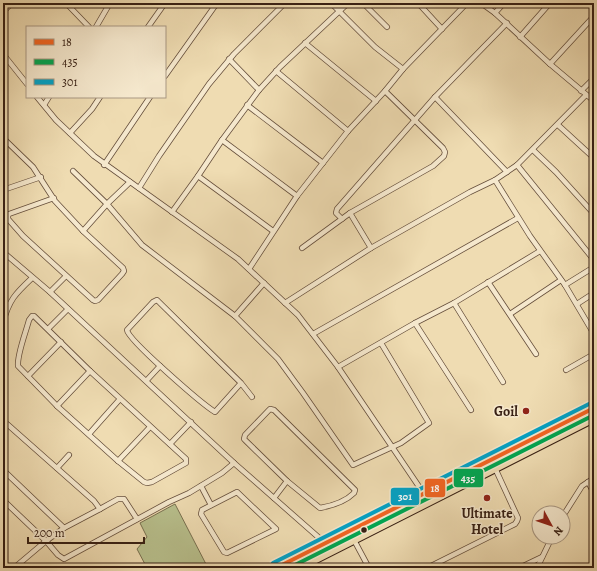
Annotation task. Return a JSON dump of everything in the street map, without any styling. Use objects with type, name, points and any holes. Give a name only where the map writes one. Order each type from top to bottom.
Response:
[{"type":"highway","points":[[276,568],[592,409],[594,418],[302,567]]},
{"type":"highway","points":[[486,473],[492,465],[490,460]]},
{"type":"street","points":[[3,12],[12,3]]},
{"type":"street","points":[[66,3],[88,26]]},
{"type":"street","points":[[97,26],[110,3]]},
{"type":"street","points":[[149,26],[165,3]]},
{"type":"street","points":[[166,75],[217,3]]},
{"type":"street","points":[[139,188],[159,156],[229,59],[285,3]]},
{"type":"street","points":[[331,3],[375,47],[403,69]]},
{"type":"street","points":[[172,212],[259,90],[276,71],[348,3]]},
{"type":"street","points":[[363,3],[387,27]]},
{"type":"street","points":[[418,3],[442,29]]},
{"type":"street","points":[[249,269],[297,196],[348,131],[403,69],[467,3]]},
{"type":"street","points":[[482,3],[507,23],[550,64],[594,101]]},
{"type":"street","points":[[495,13],[504,3]]},
{"type":"street","points":[[520,37],[550,3]]},
{"type":"street","points":[[550,64],[594,16]]},
{"type":"street","points":[[342,219],[336,213],[336,210],[415,120],[507,23]]},
{"type":"street","points":[[305,43],[376,101]]},
{"type":"street","points":[[3,54],[26,83]]},
{"type":"street","points":[[229,59],[259,90]]},
{"type":"street","points":[[276,71],[348,131]]},
{"type":"street","points":[[581,91],[594,78]]},
{"type":"street","points":[[302,248],[350,213],[433,166],[444,156],[445,152],[443,148],[385,91]]},
{"type":"street","points":[[285,303],[371,248],[470,192],[495,180],[517,166],[586,95]]},
{"type":"street","points":[[38,98],[70,133],[104,165],[139,188],[249,269],[298,315],[338,367],[424,494]]},
{"type":"street","points":[[44,105],[48,98]]},
{"type":"street","points":[[70,133],[92,109],[99,98]]},
{"type":"street","points":[[104,165],[149,98]]},
{"type":"street","points":[[436,98],[507,172]]},
{"type":"street","points":[[247,105],[323,163]]},
{"type":"street","points":[[558,125],[594,158]]},
{"type":"street","points":[[3,138],[24,157],[41,177],[54,198],[83,231],[123,268],[124,271],[98,300],[95,301],[66,276],[8,219],[8,216],[13,212],[54,198]]},
{"type":"street","points":[[222,140],[297,196]]},
{"type":"street","points":[[533,150],[556,172],[594,214]]},
{"type":"street","points":[[517,166],[594,260]]},
{"type":"street","points":[[73,171],[107,204],[142,245],[235,316],[278,359],[353,465],[411,437],[429,422],[381,343]]},
{"type":"street","points":[[198,176],[273,231]]},
{"type":"street","points":[[3,190],[41,177]]},
{"type":"street","points":[[495,180],[518,218],[565,285],[594,334]]},
{"type":"street","points":[[83,231],[107,204],[130,182]]},
{"type":"street","points":[[350,213],[371,248]]},
{"type":"street","points":[[313,334],[518,218]]},
{"type":"street","points":[[338,367],[416,323],[454,304],[540,251]]},
{"type":"street","points":[[3,252],[50,292],[147,380],[234,463],[325,543]]},
{"type":"street","points":[[565,285],[594,267]]},
{"type":"street","points":[[50,292],[66,276]]},
{"type":"street","points":[[3,323],[7,308],[15,294],[32,278]]},
{"type":"street","points":[[510,314],[561,280]]},
{"type":"street","points":[[488,282],[536,354]]},
{"type":"street","points":[[235,316],[264,283]]},
{"type":"street","points":[[577,304],[594,293]]},
{"type":"street","points":[[240,383],[215,412],[160,366],[131,338],[127,333],[127,330],[156,300],[240,383],[252,397]]},
{"type":"street","points":[[454,304],[504,382]]},
{"type":"street","points":[[48,329],[68,309]]},
{"type":"street","points":[[32,316],[34,316],[48,329],[90,371],[186,459],[186,463],[152,482],[144,482],[118,461],[58,406],[18,366],[29,320],[32,316]]},
{"type":"street","points":[[416,323],[471,410]]},
{"type":"street","points":[[28,376],[60,342]]},
{"type":"street","points":[[566,370],[594,354]]},
{"type":"street","points":[[147,380],[160,366]]},
{"type":"street","points":[[58,406],[90,371]]},
{"type":"street","points":[[89,434],[120,399]]},
{"type":"street","points":[[270,409],[274,410],[355,490],[351,497],[320,508],[287,481],[244,439],[245,435],[270,409]]},
{"type":"street","points":[[170,444],[191,422]]},
{"type":"street","points":[[3,426],[7,424],[94,501],[100,509]]},
{"type":"street","points":[[118,461],[150,427]]},
{"type":"street","points":[[57,468],[69,456]]},
{"type":"street","points":[[3,500],[46,541],[58,555],[64,559],[201,486],[234,463]]},
{"type":"street","points":[[427,568],[515,524],[518,518],[495,468]]},
{"type":"street","points":[[3,470],[64,528]]},
{"type":"street","points":[[570,505],[582,486],[594,478]]},
{"type":"street","points":[[274,498],[287,481]]},
{"type":"street","points":[[588,482],[594,493]]},
{"type":"street","points":[[201,486],[211,505]]},
{"type":"street","points":[[237,492],[276,529],[227,553],[224,552],[201,514],[202,510],[211,505],[237,492]]},
{"type":"street","points":[[14,568],[64,528],[118,499],[124,499],[137,519]]},
{"type":"street","points":[[354,540],[369,568]]},
{"type":"street","points":[[537,568],[548,545]]},
{"type":"street","points":[[519,568],[542,557]]},
{"type":"green space","points":[[175,504],[208,568],[147,568],[137,549],[147,537],[140,523]]},
{"type":"transit line","name":"301","points":[[273,563],[591,403]]},
{"type":"transit line","name":"18","points":[[276,568],[594,408]]},
{"type":"transit line","name":"435","points":[[289,568],[594,415]]},
{"type":"place","name":"Goil","points":[[526,411]]},
{"type":"place","name":"Ultimate Hotel","points":[[487,498]]}]
